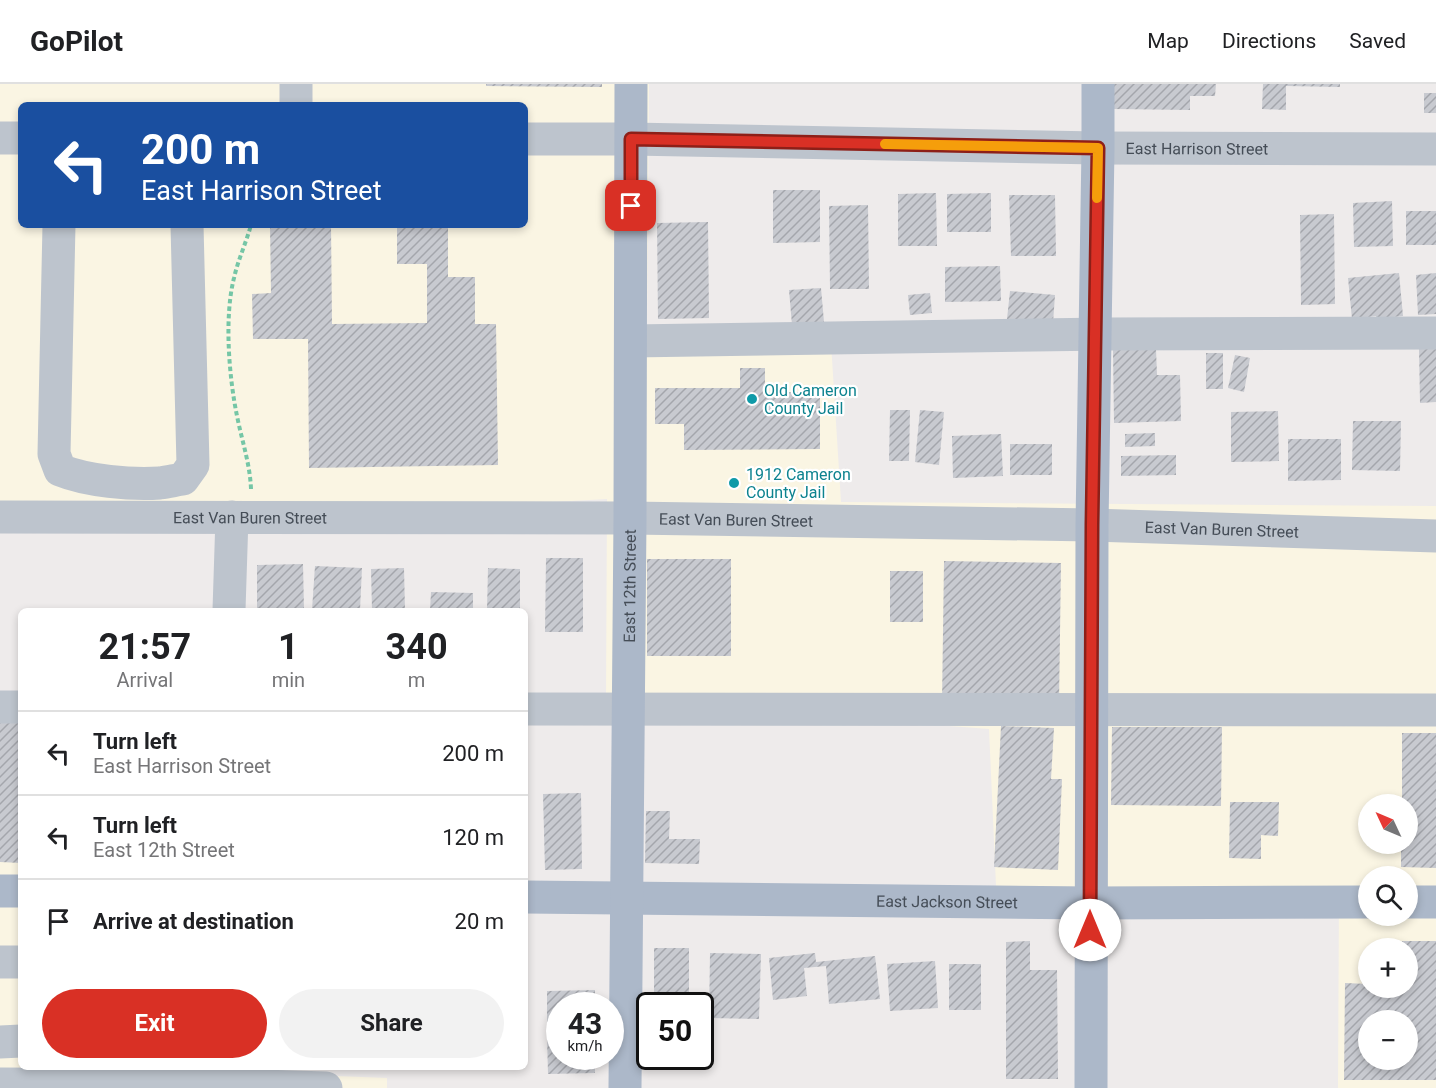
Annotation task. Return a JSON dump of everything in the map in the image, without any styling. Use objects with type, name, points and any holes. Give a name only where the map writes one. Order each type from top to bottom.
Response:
[{"type":"main road","name":"East 12th Street","points":[[625,1088],[632,84]]},
{"type":"main road","points":[[1091,1088],[1092,525],[1098,84]]},
{"type":"main road","points":[[0,891],[18,891]]},
{"type":"main road","name":"East Jackson Street","points":[[528,897],[1090,903],[1358,902]]},
{"type":"main road","points":[[1418,902],[1436,902]]},
{"type":"street","points":[[296,84],[296,102]]},
{"type":"street","points":[[0,138],[18,138]]},
{"type":"street","name":"East Harrison Street","points":[[528,139],[1098,148],[1436,149]]},
{"type":"street","points":[[59,228],[54,454],[60,470],[75,476],[160,483],[183,479],[193,465],[187,228]]},
{"type":"street","points":[[631,341],[1095,334],[1436,333]]},
{"type":"street","points":[[127,482],[127,517]]},
{"type":"street","name":"East Van Buren Street","points":[[0,517],[630,518],[1092,525],[1436,536]]},
{"type":"street","points":[[230,608],[241,517]]},
{"type":"street","points":[[0,707],[18,707]]},
{"type":"street","points":[[528,710],[1436,710]]},
{"type":"street","points":[[0,962],[18,962]]},
{"type":"street","points":[[0,1042],[18,1041]]},
{"type":"street","points":[[0,1084],[228,1080],[326,1088]]},
{"type":"path","points":[[241,517],[251,486],[247,454],[237,416],[228,319],[234,278],[250,228]]},
{"type":"shaded area","points":[[0,84],[649,84],[647,326],[830,327],[841,502],[1436,506],[1436,1088],[1338,1088],[1339,892],[996,886],[989,729],[606,700],[607,499],[0,532]]},
{"type":"shaded area","points":[[18,724],[18,1070],[210,1070],[387,1078],[387,1088],[0,1088],[0,725]]},
{"type":"building","points":[[486,84],[602,84],[602,87],[486,86]]},
{"type":"building","points":[[1113,84],[1216,84],[1215,96],[1190,96],[1190,110],[1113,109]]},
{"type":"building","points":[[1263,84],[1340,84],[1340,87],[1286,86],[1286,110],[1262,109]]},
{"type":"building","points":[[1424,93],[1436,93],[1436,113],[1424,113]]},
{"type":"building","points":[[773,190],[820,190],[820,242],[773,243]]},
{"type":"building","points":[[936,193],[937,246],[898,246],[898,194]]},
{"type":"building","points":[[991,193],[991,232],[947,232],[947,194]]},
{"type":"building","points":[[1009,195],[1055,195],[1056,256],[1011,256]]},
{"type":"building","points":[[1392,201],[1393,246],[1354,247],[1353,203]]},
{"type":"building","points":[[868,205],[869,289],[830,289],[829,206]]},
{"type":"building","points":[[1406,211],[1436,211],[1436,245],[1406,245]]},
{"type":"building","points":[[1334,214],[1335,304],[1301,305],[1300,215]]},
{"type":"building","points":[[708,222],[709,318],[658,319],[657,223]]},
{"type":"building","points":[[270,228],[331,228],[332,324],[427,323],[427,264],[397,264],[397,228],[448,228],[448,277],[475,277],[475,324],[496,324],[498,465],[309,468],[308,339],[253,339],[252,294],[271,293]]},
{"type":"building","points":[[1000,266],[1001,301],[945,302],[945,267]]},
{"type":"building","points":[[1399,273],[1403,316],[1352,319],[1348,278]]},
{"type":"building","points":[[1436,273],[1436,314],[1418,315],[1416,275]]},
{"type":"building","points":[[821,288],[824,322],[792,325],[789,290]]},
{"type":"building","points":[[1010,291],[1055,295],[1053,323],[1007,319]]},
{"type":"building","points":[[930,293],[932,313],[910,315],[908,295]]},
{"type":"building","points":[[1156,349],[1157,375],[1180,375],[1181,421],[1114,423],[1113,350]]},
{"type":"building","points":[[1419,349],[1436,349],[1436,402],[1420,403]]},
{"type":"building","points":[[1206,353],[1223,353],[1223,389],[1206,389]]},
{"type":"building","points":[[1235,355],[1250,358],[1244,392],[1228,388]]},
{"type":"building","points":[[740,368],[765,368],[765,392],[820,392],[820,449],[684,450],[684,424],[655,424],[655,388],[740,388]]},
{"type":"building","points":[[890,410],[910,410],[909,461],[889,461]]},
{"type":"building","points":[[920,410],[944,412],[939,465],[915,462]]},
{"type":"building","points":[[1278,411],[1279,461],[1231,462],[1231,412]]},
{"type":"building","points":[[1353,421],[1401,421],[1400,471],[1352,470]]},
{"type":"building","points":[[1155,433],[1155,446],[1125,447],[1125,434]]},
{"type":"building","points":[[1001,434],[1003,476],[953,478],[952,436]]},
{"type":"building","points":[[1288,439],[1341,439],[1341,480],[1288,481]]},
{"type":"building","points":[[1010,444],[1052,444],[1052,475],[1010,475]]},
{"type":"building","points":[[1176,455],[1176,475],[1121,476],[1121,456]]},
{"type":"building","points":[[546,558],[583,558],[583,632],[545,632]]},
{"type":"building","points":[[647,559],[731,559],[731,656],[647,656]]},
{"type":"building","points":[[944,561],[1061,563],[1059,705],[942,703]]},
{"type":"building","points":[[303,564],[304,608],[257,608],[257,565]]},
{"type":"building","points":[[315,566],[362,568],[360,608],[312,608]]},
{"type":"building","points":[[404,568],[405,608],[372,608],[371,569]]},
{"type":"building","points":[[488,568],[520,569],[520,608],[487,608]]},
{"type":"building","points":[[890,571],[923,571],[923,622],[890,622]]},
{"type":"building","points":[[431,592],[473,593],[473,608],[430,608]]},
{"type":"building","points":[[0,722],[18,723],[18,863],[0,862]]},
{"type":"building","points":[[1001,726],[1054,728],[1051,779],[1062,779],[1058,870],[994,867]]},
{"type":"building","points":[[1112,727],[1222,727],[1221,806],[1111,805]]},
{"type":"building","points":[[1402,733],[1436,733],[1436,868],[1401,866],[1401,854],[1418,854],[1418,794],[1402,794]]},
{"type":"building","points":[[581,793],[582,869],[545,870],[543,794]]},
{"type":"building","points":[[1230,802],[1279,802],[1278,836],[1261,835],[1261,859],[1229,858]]},
{"type":"building","points":[[646,811],[670,811],[669,839],[700,839],[699,864],[645,863]]},
{"type":"building","points":[[1030,941],[1030,970],[1057,970],[1058,1079],[1006,1079],[1006,942]]},
{"type":"building","points":[[1418,941],[1436,941],[1436,1080],[1344,1080],[1345,983],[1358,984],[1358,998],[1418,998]]},
{"type":"building","points":[[654,948],[689,948],[689,992],[654,992]]},
{"type":"building","points":[[710,953],[761,954],[759,1019],[714,1018],[714,992],[709,992]]},
{"type":"building","points":[[815,953],[816,962],[875,956],[880,999],[829,1004],[826,966],[804,968],[807,996],[773,1000],[769,958]]},
{"type":"building","points":[[935,961],[938,1008],[890,1011],[887,964]]},
{"type":"building","points":[[949,964],[981,964],[981,1010],[949,1010]]},
{"type":"building","points":[[595,990],[595,992],[547,992]]},
{"type":"building","points":[[548,1070],[595,1070],[595,1073],[548,1074]]},
{"type":"slow traffic","points":[[885,144],[1098,148],[1097,198]]},
{"type":"place","name":"Old Cameron County Jail","points":[[752,399]]},
{"type":"place","name":"1912 Cameron County Jail","points":[[734,483]]},
{"type":"route","points":[[631,206],[631,139],[1098,148],[1092,525],[1090,930]]}]
